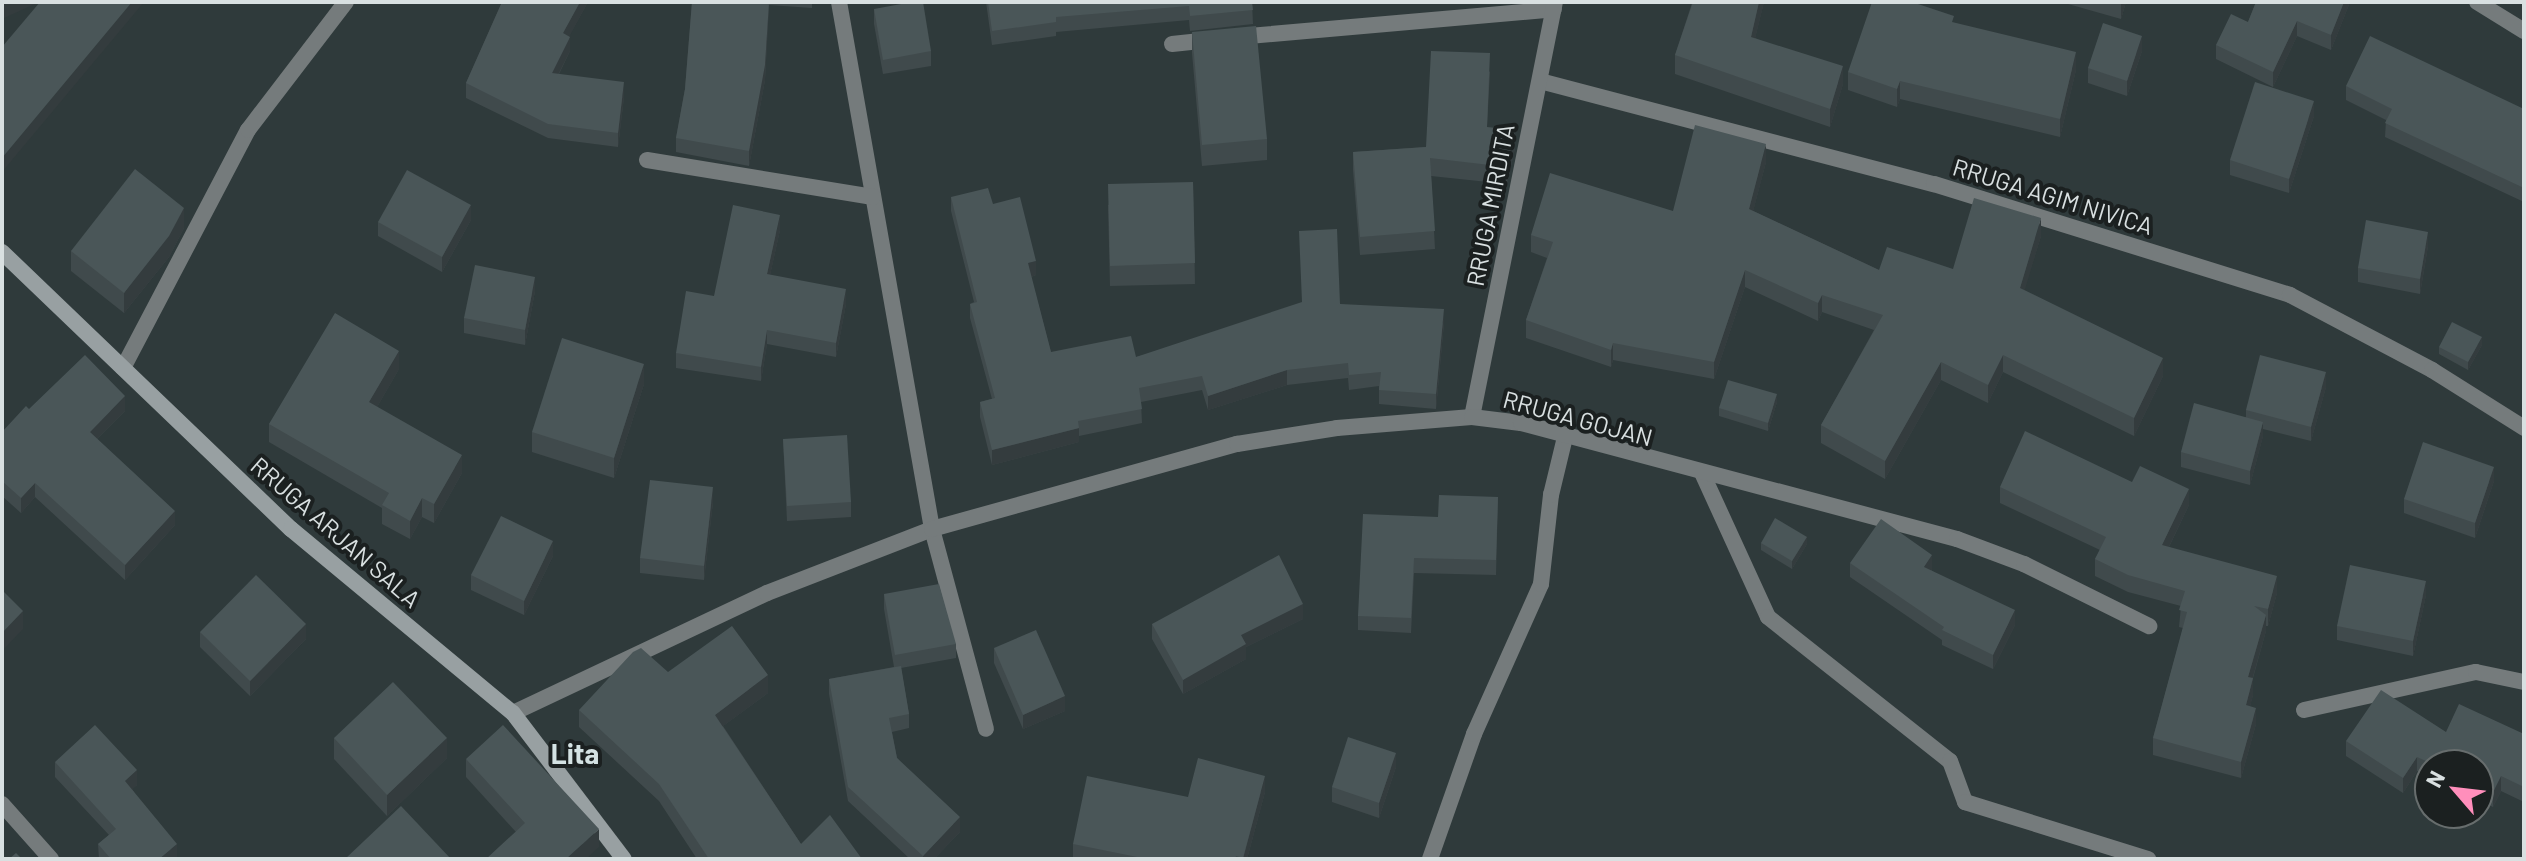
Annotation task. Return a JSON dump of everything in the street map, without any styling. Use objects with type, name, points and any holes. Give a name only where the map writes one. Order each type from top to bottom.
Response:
[{"type":"street","points":[[123,368],[248,130],[346,2]]},
{"type":"street","points":[[839,2],[932,529],[986,729]]},
{"type":"street","points":[[2477,2],[2524,31]]},
{"type":"street","points":[[1172,44],[1555,6]]},
{"type":"street","name":"RRUGA MIRDITA","points":[[1472,417],[1555,6]]},
{"type":"street","name":"RRUGA AGIM NIVICA","points":[[1540,81],[1934,184],[2290,295],[2432,370],[2524,428]]},
{"type":"street","points":[[647,160],[873,197]]},
{"type":"street","name":"RRUGA ARJAN SALA","points":[[2,252],[291,529],[513,713],[624,859]]},
{"type":"street","name":"RRUGA GOJAN","points":[[513,713],[767,593],[932,529],[1237,444],[1337,428],[1472,417],[1521,423],[1703,475],[1957,539],[2024,564],[2149,626]]},
{"type":"street","points":[[1430,859],[1474,734],[1541,584],[1551,495],[1565,437]]},
{"type":"street","points":[[1703,475],[1768,617],[1950,761],[1965,802],[2148,859]]},
{"type":"street","points":[[2304,710],[2476,672],[2524,682]]},
{"type":"street","points":[[2,804],[51,859]]},
{"type":"building","points":[[40,2],[132,2],[2,158],[2,47]]},
{"type":"building","points":[[502,2],[580,2],[563,33],[570,37],[552,73],[624,82],[618,133],[548,124],[466,83]]},
{"type":"building","points":[[692,2],[769,2],[765,65],[749,151],[676,138],[685,89]]},
{"type":"building","points":[[923,2],[931,51],[883,60],[874,9]]},
{"type":"building","points":[[988,2],[1252,2],[1253,10],[1190,16],[1189,6],[1056,17],[1056,22],[992,31]]},
{"type":"building","points":[[1693,2],[1759,2],[1751,37],[1843,66],[1830,109],[1675,55]]},
{"type":"building","points":[[1872,2],[1912,2],[1954,16],[1952,22],[2076,52],[2060,119],[1900,81],[1897,89],[1848,72]]},
{"type":"building","points":[[2256,2],[2344,2],[2331,35],[2297,21],[2273,72],[2216,45],[2231,14],[2248,22]]},
{"type":"building","points":[[2103,23],[2142,36],[2127,81],[2088,68]]},
{"type":"building","points":[[1256,26],[1267,139],[1202,145],[1192,32]]},
{"type":"building","points":[[2370,36],[2524,109],[2524,188],[2385,123],[2392,109],[2346,86]]},
{"type":"building","points":[[1431,51],[1490,53],[1487,127],[1515,130],[1507,167],[1430,158],[1435,231],[1360,237],[1353,152],[1426,147]]},
{"type":"building","points":[[2255,82],[2314,101],[2289,179],[2230,160]]},
{"type":"building","points":[[1695,125],[1766,144],[1749,209],[1879,270],[1887,247],[1953,269],[1974,198],[2041,218],[2020,288],[2163,358],[2134,418],[2003,355],[1988,385],[1941,362],[1885,461],[1821,425],[1883,315],[1822,295],[1818,303],[1745,270],[1714,362],[1613,343],[1611,350],[1526,320],[1553,242],[1531,235],[1550,173],[1673,211]]},
{"type":"building","points":[[135,169],[184,208],[169,236],[124,293],[71,251]]},
{"type":"building","points":[[407,170],[471,205],[442,257],[378,222]]},
{"type":"building","points":[[1193,182],[1195,263],[1110,266],[1108,184]]},
{"type":"building","points":[[988,188],[993,204],[1020,197],[1036,261],[1028,263],[1051,352],[1131,336],[1136,357],[1302,302],[1299,231],[1337,229],[1340,304],[1444,309],[1436,394],[1379,390],[1381,372],[1349,375],[1348,363],[1287,370],[1208,396],[1202,376],[1139,388],[1142,409],[1078,421],[1079,428],[992,450],[980,402],[995,398],[970,304],[977,302],[951,197]]},
{"type":"building","points":[[733,205],[780,215],[767,274],[846,289],[836,343],[767,330],[761,367],[676,353],[686,291],[714,296]]},
{"type":"building","points":[[2366,220],[2428,232],[2420,279],[2358,268]]},
{"type":"building","points":[[475,265],[535,277],[525,330],[464,318]]},
{"type":"building","points":[[335,313],[399,351],[369,402],[462,455],[434,504],[422,498],[410,521],[382,505],[389,493],[269,424]]},
{"type":"building","points":[[2452,322],[2482,337],[2468,362],[2439,347]]},
{"type":"building","points":[[562,338],[644,364],[614,458],[532,432]]},
{"type":"building","points":[[85,355],[125,396],[90,432],[175,511],[125,565],[35,483],[21,498],[2,481],[2,432],[26,406],[29,409]]},
{"type":"building","points":[[2260,355],[2326,372],[2311,427],[2246,410]]},
{"type":"building","points":[[1728,380],[1777,394],[1768,423],[1719,408]]},
{"type":"building","points":[[2194,403],[2263,422],[2250,471],[2181,452]]},
{"type":"building","points":[[2025,431],[2132,482],[2140,466],[2189,489],[2162,545],[2277,576],[2268,609],[2254,606],[2266,615],[2248,677],[2253,678],[2246,705],[2256,708],[2241,762],[2153,738],[2187,612],[2179,610],[2185,591],[2128,575],[2095,559],[2106,537],[2000,487]]},
{"type":"building","points":[[847,435],[851,502],[787,506],[783,439]]},
{"type":"building","points":[[2423,442],[2494,467],[2475,523],[2404,499]]},
{"type":"building","points":[[650,480],[713,487],[704,566],[640,558]]},
{"type":"building","points":[[1439,495],[1498,497],[1496,560],[1414,558],[1411,618],[1358,616],[1363,514],[1438,517]]},
{"type":"building","points":[[501,516],[553,541],[524,601],[471,575]]},
{"type":"building","points":[[1775,518],[1807,537],[1792,561],[1761,543]]},
{"type":"building","points":[[1881,519],[1932,555],[1924,567],[2015,610],[1993,655],[1942,630],[1944,627],[1850,563]]},
{"type":"building","points":[[1279,555],[1303,604],[1241,635],[1246,644],[1183,680],[1152,624]]},
{"type":"building","points":[[2350,565],[2426,581],[2413,641],[2337,626]]},
{"type":"building","points":[[256,575],[306,624],[250,681],[200,632]]},
{"type":"building","points":[[939,584],[956,644],[895,655],[884,594]]},
{"type":"building","points":[[2,590],[23,611],[2,633]]},
{"type":"building","points":[[732,626],[768,675],[715,715],[801,844],[830,815],[862,859],[709,859],[659,784],[579,710],[633,652],[641,648],[668,672]]},
{"type":"building","points":[[1036,630],[1065,696],[1023,715],[994,648]]},
{"type":"building","points":[[901,666],[909,714],[889,718],[897,758],[960,817],[923,856],[848,787],[829,679]]},
{"type":"building","points":[[393,682],[447,738],[387,795],[334,738]]},
{"type":"building","points":[[2381,690],[2446,732],[2459,704],[2524,734],[2524,787],[2501,776],[2494,790],[2494,749],[2414,749],[2414,762],[2403,778],[2346,741]]},
{"type":"building","points":[[95,725],[137,770],[125,781],[177,844],[159,859],[111,859],[98,844],[116,829],[55,762]]},
{"type":"building","points":[[503,725],[599,829],[566,859],[486,859],[525,823],[466,759]]},
{"type":"building","points":[[1348,737],[1396,753],[1379,803],[1332,787]]},
{"type":"building","points":[[1198,758],[1265,776],[1243,858],[1147,859],[1073,844],[1087,776],[1188,797]]},
{"type":"building","points":[[401,806],[451,859],[345,859]]},
{"type":"district","name":"Lita","points":[[575,753]]}]
